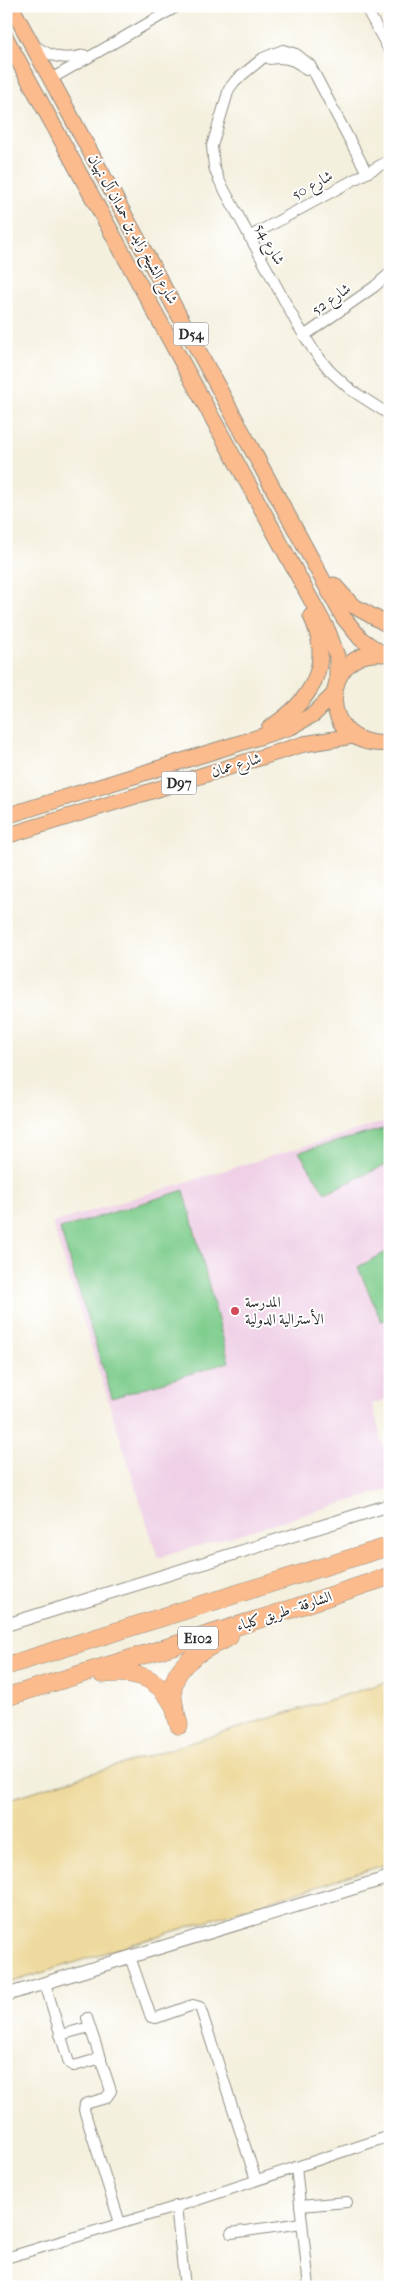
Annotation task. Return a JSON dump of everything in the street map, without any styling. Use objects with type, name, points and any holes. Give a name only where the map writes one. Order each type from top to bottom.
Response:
[{"type":"highway","name":"الشارقة - طريق كلباء","points":[[6,1666],[387,1545]]},
{"type":"highway","name":"الشارقة - طريق كلباء","points":[[6,1697],[276,1614],[390,1576]]},
{"type":"highway","points":[[179,1725],[174,1705],[173,1687],[182,1668],[196,1654],[276,1614]]},
{"type":"highway","points":[[65,1680],[108,1673],[128,1673],[148,1677],[166,1690],[174,1705]]},
{"type":"main road","name":"شارع الشيخ زايد بن حمدان آل نهيان","points":[[11,6],[348,625],[361,640],[385,654]]},
{"type":"main road","name":"شارع الشيخ زايد بن حمدان آل نهيان","points":[[8,41],[332,639],[337,656],[335,688],[338,718],[344,728],[353,736]]},
{"type":"main road","points":[[8,41],[23,56],[36,78],[51,79]]},
{"type":"main road","points":[[309,553],[319,558],[336,588],[352,605],[390,626]]},
{"type":"main road","points":[[257,738],[293,712],[305,698],[316,674],[320,648],[318,635],[296,584],[296,572]]},
{"type":"main road","name":"شارع عمان","points":[[6,816],[291,727],[314,714],[335,688],[344,669],[355,660],[367,655],[385,654]]},
{"type":"main road","points":[[353,736],[364,742],[390,743]]},
{"type":"main road","name":"شارع عمان","points":[[6,836],[304,744],[353,736]]},
{"type":"street","points":[[51,79],[178,6]]},
{"type":"street","points":[[364,6],[388,46]]},
{"type":"street","points":[[32,44],[47,54],[60,59],[71,59],[95,52]]},
{"type":"street","name":"شارع 54","points":[[367,173],[319,86],[304,68],[291,59],[277,58],[259,62],[235,81],[229,89],[212,146],[212,159],[216,174],[304,336],[323,363],[337,378],[364,400],[390,415]]},
{"type":"street","name":"شارع 50","points":[[249,237],[390,160]]},
{"type":"street","name":"شارع 52","points":[[304,336],[390,273]]},
{"type":"street","name":"شارع 52","points":[[374,286],[390,279]]},
{"type":"street","points":[[6,1625],[390,1505]]},
{"type":"street","points":[[6,1995],[390,1877]]},
{"type":"street","points":[[130,1957],[151,2017],[156,2018],[193,2005],[200,2007],[256,2180]]},
{"type":"street","points":[[45,1983],[70,2065],[74,2066],[101,2058]]},
{"type":"street","points":[[60,2035],[89,2022],[111,2088],[110,2094],[106,2098],[87,2103],[84,2110],[120,2223]]},
{"type":"street","points":[[6,2258],[176,2206],[390,2136]]},
{"type":"street","points":[[296,2167],[309,2287]]},
{"type":"street","points":[[300,2206],[347,2202]]},
{"type":"street","points":[[176,2206],[185,2287]]},
{"type":"street","points":[[231,2233],[302,2223]]},
{"type":"shaded area","name":"المدرسة الأسترالية الدولية","points":[[390,1120],[390,1398],[372,1404],[390,1472],[390,1489],[158,1558],[52,1223]]},
{"type":"green space","points":[[390,1127],[390,1163],[325,1193],[299,1152]]},
{"type":"green space","points":[[184,1190],[229,1362],[112,1398],[60,1229]]},
{"type":"green space","points":[[390,1250],[390,1319],[381,1321],[358,1267]]},
{"type":"sand","points":[[390,1681],[390,1863],[6,1984],[6,1800]]},
{"type":"place","name":"المدرسة الأسترالية الدولية","points":[[235,1311]]}]
